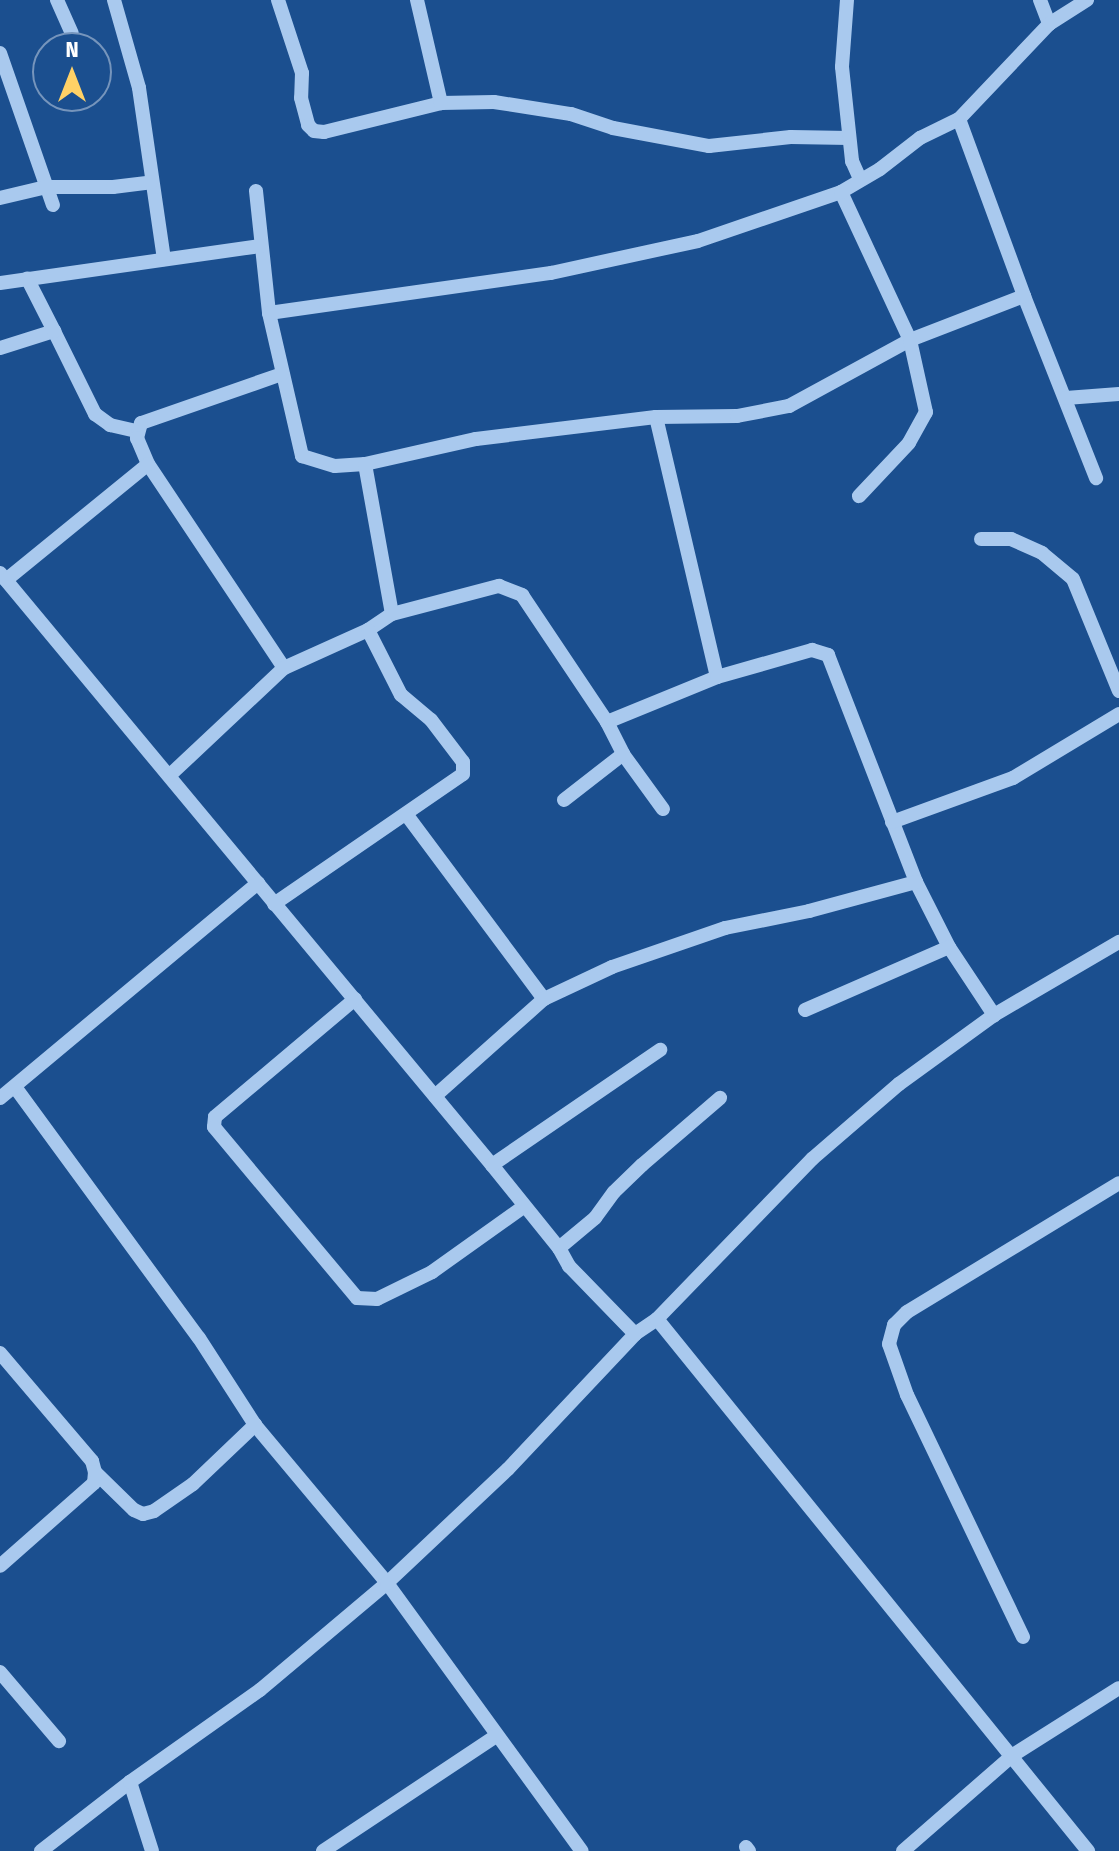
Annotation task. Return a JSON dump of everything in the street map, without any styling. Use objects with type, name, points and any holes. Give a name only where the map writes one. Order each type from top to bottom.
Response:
[{"type":"street","points":[[57,0],[72,32]]},
{"type":"street","points":[[114,0],[139,88],[164,259]]},
{"type":"street","points":[[278,0],[302,73],[301,98],[308,125],[314,131],[324,132],[441,103],[494,102],[537,108],[613,128],[709,146],[791,137],[849,138]]},
{"type":"street","points":[[417,0],[441,103]]},
{"type":"street","points":[[847,0],[842,67],[852,161],[860,179]]},
{"type":"street","points":[[1040,0],[1049,24]]},
{"type":"street","points":[[269,313],[551,273],[698,241],[841,192],[880,169],[920,138],[959,119],[1049,24],[1087,0]]},
{"type":"street","points":[[0,53],[53,205]]},
{"type":"street","points":[[959,119],[1096,478]]},
{"type":"street","points":[[0,198],[46,187],[113,187],[151,182]]},
{"type":"street","points":[[256,191],[269,313],[302,456],[335,466],[365,464],[476,439],[656,417],[737,416],[789,406],[910,340],[1024,296]]},
{"type":"street","points":[[841,192],[910,340],[925,401],[923,422],[909,443],[859,496]]},
{"type":"street","points":[[0,283],[260,246]]},
{"type":"street","points":[[27,278],[95,414],[110,425],[137,431]]},
{"type":"street","points":[[0,348],[54,331]]},
{"type":"street","points":[[282,374],[141,423],[137,431],[148,464],[284,668]]},
{"type":"street","points":[[1066,398],[1119,394]]},
{"type":"street","points":[[656,417],[717,677]]},
{"type":"street","points":[[148,464],[3,576],[492,1165],[559,1248],[569,1266],[635,1334]]},
{"type":"street","points":[[365,464],[392,614]]},
{"type":"street","points":[[981,539],[1011,539],[1042,553],[1073,579],[1119,691]]},
{"type":"street","points":[[170,775],[284,668],[368,630],[392,614],[499,586],[511,588],[522,595],[607,722],[623,754],[663,809]]},
{"type":"street","points":[[274,904],[456,782],[463,774],[463,762],[431,720],[401,695],[368,630]]},
{"type":"street","points":[[607,722],[717,677],[812,650],[828,655],[916,882],[949,947],[994,1015]]},
{"type":"street","points":[[892,822],[1013,778],[1119,714]]},
{"type":"street","points":[[564,800],[623,754]]},
{"type":"street","points":[[406,814],[544,999]]},
{"type":"street","points":[[435,1096],[544,999],[612,967],[725,928],[809,911],[916,882]]},
{"type":"street","points":[[0,1098],[258,883]]},
{"type":"street","points":[[41,1851],[130,1782],[260,1690],[387,1583],[508,1469],[635,1334],[657,1319],[812,1159],[899,1084],[994,1015],[1119,942]]},
{"type":"street","points":[[805,1010],[949,947]]},
{"type":"street","points":[[355,999],[215,1117],[214,1127],[357,1298],[377,1299],[432,1272],[523,1207]]},
{"type":"street","points":[[492,1165],[660,1050]]},
{"type":"street","points":[[15,1087],[199,1338],[255,1425],[387,1583],[582,1851]]},
{"type":"street","points":[[559,1248],[595,1218],[614,1192],[642,1165],[720,1098]]},
{"type":"street","points":[[1023,1637],[907,1395],[889,1344],[894,1325],[907,1312],[1119,1183]]},
{"type":"street","points":[[657,1319],[1088,1851]]},
{"type":"street","points":[[0,1353],[92,1461],[95,1472],[94,1483],[0,1566]]},
{"type":"street","points":[[95,1472],[134,1510],[143,1514],[154,1511],[193,1484],[255,1425]]},
{"type":"street","points":[[0,1672],[59,1741]]},
{"type":"street","points":[[903,1851],[1013,1755],[1119,1688]]},
{"type":"street","points":[[323,1851],[496,1736]]},
{"type":"street","points":[[130,1782],[152,1851]]}]
